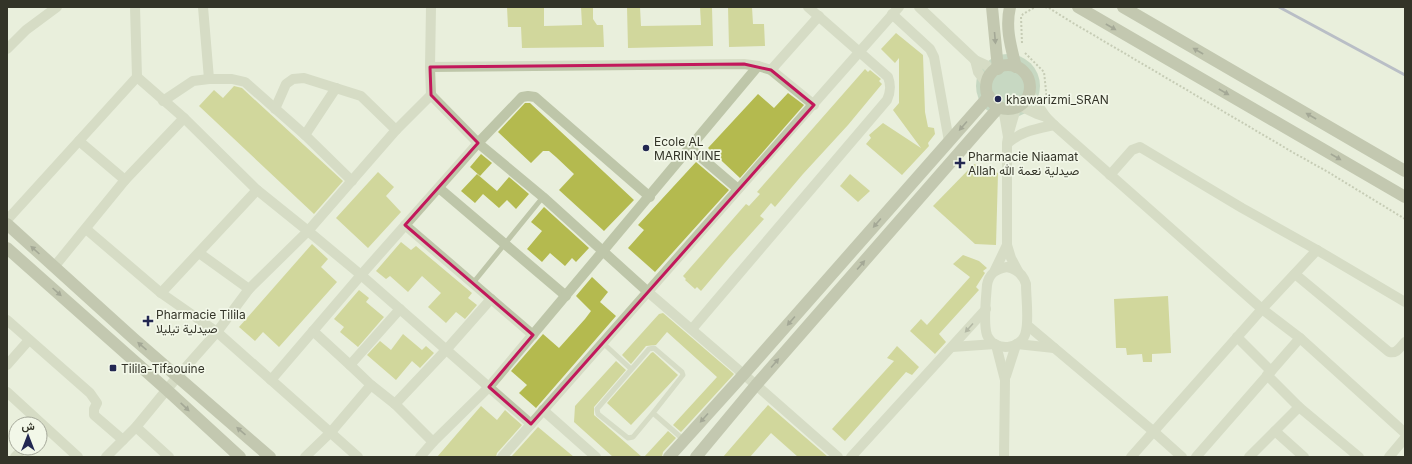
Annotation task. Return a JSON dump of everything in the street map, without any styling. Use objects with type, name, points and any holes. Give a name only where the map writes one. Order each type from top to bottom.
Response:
[{"type":"street","points":[[7,49],[26,30],[57,7]]},
{"type":"street","points":[[7,220],[136,77],[135,7]]},
{"type":"street","points":[[203,7],[209,79]]},
{"type":"street","points":[[430,7],[431,95],[478,143],[543,197],[648,292],[838,457]]},
{"type":"street","points":[[692,330],[887,100],[890,92],[888,77],[808,7]]},
{"type":"street","points":[[919,7],[975,60],[995,70]]},
{"type":"street","points":[[992,7],[995,70]]},
{"type":"street","points":[[1010,7],[1008,32],[1016,67]]},
{"type":"street","points":[[1078,7],[1405,197]]},
{"type":"street","points":[[1123,7],[1405,171]]},
{"type":"street","points":[[502,457],[896,11],[930,49],[934,57],[949,141]]},
{"type":"street","points":[[771,70],[819,16]]},
{"type":"street","points":[[975,60],[978,72],[988,90],[992,102],[1001,107],[1018,107],[1046,117]]},
{"type":"street","points":[[430,67],[744,64],[771,70],[814,105]]},
{"type":"street","points":[[420,457],[433,442],[489,387],[650,197],[758,66]]},
{"type":"street","points":[[669,457],[949,141],[988,90],[988,78],[995,70],[1009,66],[1016,67],[1022,71],[1027,76],[1030,83],[1026,100],[1018,107],[1007,140]]},
{"type":"street","points":[[136,77],[184,118],[257,190],[361,275],[531,424]]},
{"type":"street","points":[[275,109],[286,84],[293,79],[304,78],[361,96],[396,130]]},
{"type":"street","points":[[163,101],[193,81],[232,79],[245,82],[305,135],[352,181]]},
{"type":"street","points":[[305,135],[336,88]]},
{"type":"street","points":[[1029,92],[1054,126],[1262,309],[1300,338],[1405,433]]},
{"type":"street","points":[[106,457],[136,427],[217,332],[249,289],[308,231],[396,130],[431,95]]},
{"type":"street","points":[[271,380],[405,225],[478,143],[522,97],[535,97],[650,197]]},
{"type":"street","points":[[1001,107],[1007,140],[1007,245],[1011,258],[1018,271],[1022,274],[1026,284],[1025,336],[1016,345],[1006,380],[1004,457]]},
{"type":"street","points":[[696,457],[756,385],[1001,107]]},
{"type":"street","points":[[54,267],[125,180],[184,118]]},
{"type":"street","points":[[1007,140],[1028,131],[1054,126]]},
{"type":"street","points":[[79,141],[125,180]]},
{"type":"street","points":[[1110,175],[1132,150],[1140,147],[1405,302]]},
{"type":"street","points":[[690,148],[738,189]]},
{"type":"street","points":[[439,188],[566,296]]},
{"type":"street","points":[[161,293],[257,190]]},
{"type":"street","points":[[7,224],[270,457]]},
{"type":"street","points":[[405,225],[533,335]]},
{"type":"street","points":[[86,229],[161,293],[217,332],[358,457]]},
{"type":"street","points":[[1006,380],[996,345],[986,333],[986,309],[988,280],[995,270],[1007,245]]},
{"type":"street","points":[[7,248],[240,457]]},
{"type":"street","points":[[1131,457],[1236,337],[1317,250]]},
{"type":"street","points":[[199,253],[249,289]]},
{"type":"street","points":[[995,270],[1007,267],[1018,271]]},
{"type":"street","points":[[1295,274],[1389,352],[1397,352],[1405,342]]},
{"type":"street","points":[[395,404],[446,350],[491,299]]},
{"type":"street","points":[[350,364],[400,309]]},
{"type":"street","points":[[851,457],[986,309]]},
{"type":"street","points":[[7,320],[90,393],[97,403],[94,409],[94,415],[123,440]]},
{"type":"street","points":[[1026,325],[1182,457]]},
{"type":"street","points":[[313,331],[371,385],[395,404],[433,442]]},
{"type":"street","points":[[1236,337],[1299,407],[1358,457]]},
{"type":"street","points":[[1196,457],[1300,338]]},
{"type":"street","points":[[7,365],[29,340]]},
{"type":"street","points":[[952,347],[996,345],[1006,348],[1016,345],[1056,349]]},
{"type":"street","points":[[305,457],[331,432],[371,385]]},
{"type":"street","points":[[7,392],[30,416]]},
{"type":"street","points":[[1249,457],[1299,407]]},
{"type":"street","points":[[543,410],[596,457]]},
{"type":"street","points":[[136,427],[169,457]]},
{"type":"street","points":[[1275,432],[1304,457]]},
{"type":"street","points":[[48,434],[78,457]]},
{"type":"street","points":[[1388,457],[1405,438]]},
{"type":"lane","points":[[473,283],[543,197]]},
{"type":"lane","points":[[603,343],[631,369]]},
{"type":"lane","points":[[654,348],[682,372],[682,377],[633,437],[628,438],[598,414],[597,408],[631,369],[649,349],[654,348]]},
{"type":"lane","points":[[653,413],[684,440]]},
{"type":"path","points":[[1035,7],[1023,14],[1021,17],[1023,48],[1025,55],[1030,57],[1044,72],[1047,100],[1051,106]]},
{"type":"path","points":[[1045,7],[1328,172],[1405,219]]},
{"type":"highlighted area","points":[[744,64],[771,70],[814,105],[531,424],[489,387],[533,335],[405,225],[478,143],[431,95],[430,67]]},
{"type":"green space","points":[[1008,54],[1026,60],[1034,68],[1040,86],[1034,104],[1026,112],[1008,118],[990,112],[982,104],[976,86],[982,68],[990,60]]},
{"type":"building","points":[[507,7],[544,7],[544,26],[582,25],[581,7],[593,7],[593,19],[597,25],[603,25],[604,47],[522,48],[521,27],[508,27]]},
{"type":"building","points":[[627,7],[640,7],[641,26],[701,25],[700,7],[712,7],[713,46],[628,48]]},
{"type":"building","points":[[728,7],[752,7],[753,24],[764,24],[765,46],[729,47]]},
{"type":"building","points":[[896,33],[923,55],[925,112],[928,127],[934,128],[935,134],[928,143],[929,146],[902,175],[866,144],[871,138],[869,135],[883,123],[921,148],[893,110],[899,103],[899,58],[895,63],[881,49]]},
{"type":"building","points":[[865,69],[868,72],[870,70],[881,79],[879,81],[882,84],[848,125],[775,207],[771,203],[760,216],[764,219],[701,291],[697,287],[695,289],[685,280],[686,279],[683,276],[746,204],[749,206],[760,194],[757,192]]},
{"type":"building","points":[[234,86],[242,88],[343,181],[314,214],[199,106],[214,90],[223,98]]},
{"type":"building","points":[[788,93],[804,105],[740,178],[708,148],[758,94],[774,108]]},
{"type":"building","points":[[525,103],[530,103],[634,200],[604,231],[559,190],[574,174],[556,157],[549,151],[543,151],[531,163],[498,132]]},
{"type":"building","points":[[481,154],[492,163],[480,176],[470,167]]},
{"type":"building","points":[[696,162],[729,190],[655,272],[628,248],[644,230],[638,225]]},
{"type":"building","points":[[974,164],[998,173],[996,245],[975,244],[933,206]]},
{"type":"building","points":[[378,172],[394,187],[386,196],[401,212],[368,248],[336,218]]},
{"type":"building","points":[[477,174],[497,191],[509,177],[529,194],[516,209],[507,200],[499,208],[483,194],[475,203],[461,191]]},
{"type":"building","points":[[850,174],[870,191],[858,202],[840,186]]},
{"type":"building","points":[[544,207],[589,248],[576,262],[572,258],[565,266],[550,253],[542,262],[527,249],[542,231],[531,222]]},
{"type":"building","points":[[401,242],[411,250],[416,246],[472,293],[468,298],[477,305],[465,319],[456,312],[446,323],[428,307],[441,293],[422,276],[408,292],[390,276],[386,279],[376,271]]},
{"type":"building","points":[[312,244],[328,259],[321,267],[337,282],[279,347],[263,332],[255,341],[239,327]]},
{"type":"building","points":[[963,255],[979,261],[987,268],[983,271],[985,273],[976,287],[979,290],[939,334],[946,342],[935,354],[910,331],[921,319],[927,325],[970,277],[953,264]]},
{"type":"building","points":[[592,277],[608,292],[600,302],[616,316],[536,408],[519,393],[527,385],[511,371],[543,334],[559,348],[585,319],[591,311],[576,296]]},
{"type":"building","points":[[359,290],[369,298],[366,302],[384,317],[358,347],[340,332],[344,327],[334,319]]},
{"type":"building","points":[[1168,296],[1171,353],[1152,354],[1152,362],[1143,362],[1142,354],[1127,355],[1126,348],[1116,348],[1114,299]]},
{"type":"building","points":[[663,313],[734,374],[681,432],[673,425],[717,377],[667,332],[656,345],[646,346],[631,364],[622,355],[659,314]]},
{"type":"building","points":[[403,334],[422,350],[426,346],[434,353],[420,368],[412,361],[396,380],[367,355],[380,341],[391,350]]},
{"type":"building","points":[[897,346],[919,367],[912,375],[906,372],[845,441],[832,429],[894,361],[887,358]]},
{"type":"building","points":[[653,352],[678,375],[631,425],[607,403]]},
{"type":"building","points":[[616,361],[626,370],[594,407],[594,415],[642,457],[613,457],[574,422],[575,406]]},
{"type":"building","points":[[768,405],[828,457],[798,457],[771,433],[750,457],[723,457]]},
{"type":"building","points":[[481,406],[497,420],[505,410],[522,425],[497,453],[496,457],[437,457]]},
{"type":"building","points":[[538,427],[574,457],[511,457]]},
{"type":"building","points":[[668,431],[676,438],[663,452],[662,457],[644,457]]},
{"type":"waterway","points":[[1279,7],[1405,75]]},
{"type":"place","name":"khawarizmi_SRAN","points":[[998,99]]},
{"type":"place","name":"Ecole AL MARINYINE","points":[[646,148]]},
{"type":"place","name":"Pharmacie Niaamat Allah صيدلية نعمة الله","points":[[960,163]]},
{"type":"place","name":"Pharmacie Tilila صيدلية تيليلا","points":[[148,321]]},
{"type":"place","name":"Tilila-Tifaouine","points":[[113,368]]}]
